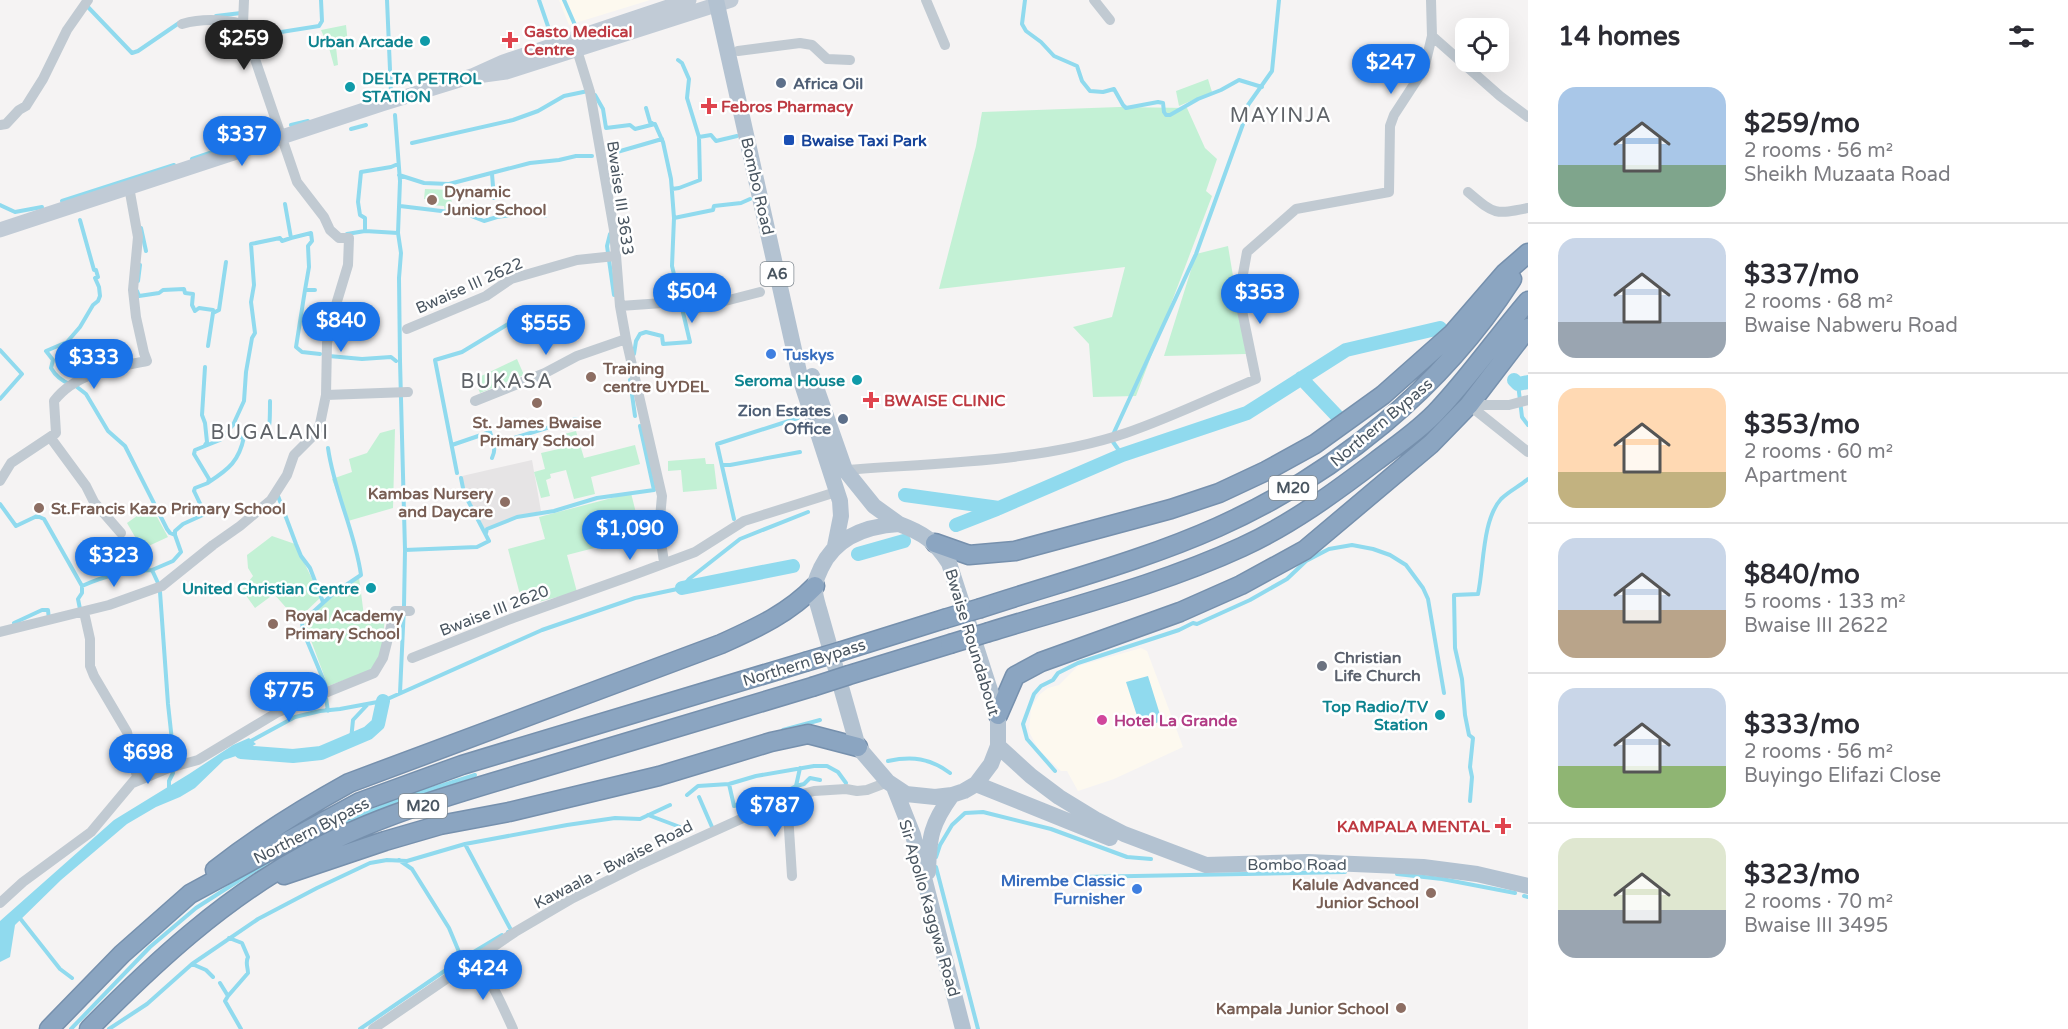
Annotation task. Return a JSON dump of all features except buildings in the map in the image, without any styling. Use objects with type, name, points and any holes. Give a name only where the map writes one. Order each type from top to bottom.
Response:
[{"type":"highway","points":[[935,543],[969,555],[1015,551],[1171,508],[1219,492],[1266,471],[1315,444],[1383,395],[1453,333],[1505,273],[1528,254]]},
{"type":"highway","name":"Northern Bypass","points":[[49,1029],[122,954],[190,894],[360,802],[462,765],[842,651],[1150,554],[1218,527],[1302,483],[1340,459],[1426,386],[1460,351],[1495,305],[1528,254]]},
{"type":"highway","name":"Northern Bypass","points":[[89,1029],[186,936],[256,884],[309,852],[385,819],[488,784],[1102,598],[1192,567],[1243,546],[1327,497],[1367,468],[1438,410],[1528,301]]},
{"type":"highway","points":[[998,715],[1015,676],[1041,662],[1180,612],[1242,585],[1305,550],[1431,444],[1469,405],[1528,328]]},
{"type":"highway","points":[[190,894],[206,878],[242,850],[307,806],[348,783],[721,644],[761,626],[792,607],[815,586]]},
{"type":"highway","points":[[256,884],[429,828],[509,812],[659,776],[798,736],[808,734],[858,747]]},
{"type":"main road","points":[[1,229],[472,76],[503,62],[689,0]]},
{"type":"main road","points":[[472,76],[506,72],[577,51],[724,1]]},
{"type":"main road","name":"Bombo Road","points":[[724,1],[738,51],[813,382],[845,470],[874,506],[899,524]]},
{"type":"main road","name":"Bombo Road","points":[[724,1],[801,381],[837,492],[842,516],[836,546]]},
{"type":"main road","points":[[899,524],[878,525],[852,535],[836,546],[823,565],[815,586],[819,609],[858,747],[891,785],[906,794],[952,795],[976,784]]},
{"type":"main road","name":"Bwaise Roundabout","points":[[899,524],[919,532],[935,543],[949,563],[998,715],[998,746],[987,769],[976,784]]},
{"type":"main road","name":"Bombo Road","points":[[998,746],[1031,776],[1059,797],[1124,834],[1206,865],[1308,862],[1437,868],[1477,874],[1528,886]]},
{"type":"main road","name":"Bombo Road","points":[[976,784],[1135,849],[1174,854]]},
{"type":"main road","name":"Sir Apollo Kaggwa Road","points":[[891,785],[913,835],[963,1029]]},
{"type":"main road","points":[[928,896],[929,843],[936,817],[952,795]]},
{"type":"street","points":[[0,125],[6,124],[19,110],[27,106],[67,30],[87,0]]},
{"type":"street","points":[[0,632],[84,612],[157,588],[271,500],[287,475],[294,455],[315,434],[320,424],[326,394],[327,343],[348,265],[349,238],[339,238],[330,230],[324,217],[297,182],[243,24],[244,0]]},
{"type":"street","points":[[926,0],[945,45]]},
{"type":"street","points":[[1094,0],[1110,20]]},
{"type":"street","points":[[845,470],[1027,455],[1066,448],[1125,434],[1256,379],[1239,296],[1247,252],[1296,209],[1389,192],[1390,126],[1394,115],[1424,69],[1432,36],[1431,0]]},
{"type":"street","points":[[182,24],[196,20],[221,19],[243,24]]},
{"type":"street","points":[[1432,36],[1492,89],[1528,117]]},
{"type":"street","points":[[738,51],[800,43],[812,45],[827,59],[850,60]]},
{"type":"street","name":"Bwaise III 3633","points":[[577,51],[590,92],[614,230],[620,306],[626,339],[662,496],[659,529],[664,562]]},
{"type":"street","points":[[120,533],[94,502],[53,435],[54,400],[70,386],[98,372],[147,362],[136,316],[133,290],[138,237],[129,187]]},
{"type":"street","points":[[1468,192],[1489,210],[1502,213],[1528,208]]},
{"type":"street","name":"Bwaise III 2622","points":[[407,329],[486,296],[511,279],[577,260],[615,256]]},
{"type":"street","points":[[620,306],[691,301],[693,309],[760,292]]},
{"type":"street","points":[[475,401],[545,373],[576,356],[626,339]]},
{"type":"street","points":[[326,394],[408,392]]},
{"type":"street","points":[[1469,405],[1509,405],[1528,400]]},
{"type":"street","points":[[1469,405],[1528,452]]},
{"type":"street","points":[[0,481],[11,463],[53,435]]},
{"type":"street","name":"Bwaise III 2620","points":[[412,658],[513,618],[628,578],[694,552],[744,521],[837,492]]},
{"type":"street","points":[[129,785],[168,768],[198,760],[278,712],[374,673],[383,658],[396,610],[410,611]]},
{"type":"street","points":[[0,903],[23,882],[91,832],[137,777],[127,732],[90,666],[90,639],[84,612]]},
{"type":"street","name":"Kawaala - Bwaise Road","points":[[373,1029],[515,932],[605,882],[787,798],[814,791],[846,789],[857,791],[891,785]]},
{"type":"street","points":[[787,798],[792,876]]},
{"type":"street","points":[[474,959],[513,1029]]},
{"type":"shaded area","points":[[559,0],[650,0],[569,25]]},
{"type":"shaded area","name":"Kambas Nursery and Daycare","points":[[532,460],[541,511],[515,517],[485,529],[465,492],[462,476]]},
{"type":"shaded area","name":"Hotel La Grande","points":[[1141,648],[1147,651],[1183,747],[1114,779],[1078,791],[1067,771],[1061,771],[1039,750],[1029,732],[1031,708],[1039,695],[1048,688],[1059,685],[1078,666]]},
{"type":"green space","points":[[346,25],[348,44],[336,47],[338,65],[334,66],[321,30]]},
{"type":"green space","points":[[1208,79],[1212,92],[1179,106],[1176,91]]},
{"type":"green space","points":[[1119,107],[1187,108],[1205,148],[1217,159],[1206,191],[1212,196],[1136,396],[1093,397],[1089,344],[1073,327],[1112,317],[1125,267],[939,289],[976,146],[982,112]]},
{"type":"green space","points":[[425,189],[452,190],[451,211],[445,211],[444,206],[430,205],[431,200],[424,199]]},
{"type":"green space","points":[[1228,246],[1246,354],[1164,356],[1196,254]]},
{"type":"green space","points":[[517,359],[524,375],[480,393],[478,388],[481,386],[477,378]]},
{"type":"green space","points":[[395,429],[393,508],[348,521],[332,479],[352,472],[349,459],[367,453],[380,433]]},
{"type":"green space","points":[[576,431],[584,458],[635,445],[640,464],[591,477],[595,494],[574,499],[566,470],[550,474],[551,478],[546,480],[550,496],[541,498],[534,472],[545,469],[541,453],[563,448],[560,435]]},
{"type":"green space","points":[[705,458],[706,464],[714,464],[717,489],[683,492],[681,470],[668,471],[668,461]]},
{"type":"green space","points":[[631,493],[640,529],[600,539],[602,546],[567,555],[577,592],[523,606],[508,549],[545,539],[539,517]]},
{"type":"green space","points":[[151,506],[168,537],[142,549],[127,523]]},
{"type":"green space","points":[[272,536],[295,544],[321,597],[297,620],[274,594],[255,608],[242,590],[253,576],[248,568],[247,555]]},
{"type":"green space","points":[[359,577],[364,616],[385,613],[382,658],[372,670],[328,686],[303,619]]},
{"type":"water","points":[[1148,676],[1162,721],[1141,728],[1126,682]]},
{"type":"water","points":[[249,738],[256,744],[252,748],[262,749],[256,758],[236,756],[224,760],[195,788],[127,824],[61,880],[15,925],[10,957],[0,962],[0,921],[114,820],[233,745]]},
{"type":"waterway","points":[[250,32],[256,36],[319,26],[322,21],[321,0]]},
{"type":"waterway","points":[[383,94],[391,93],[387,0]]},
{"type":"waterway","points":[[539,0],[551,35]]},
{"type":"waterway","points":[[564,0],[575,25]]},
{"type":"waterway","points":[[1025,0],[1022,24],[1026,31],[1054,56],[1077,66],[1082,81],[1090,91],[1103,92],[1114,89],[1126,108],[1158,102],[1163,103],[1164,112],[1170,115],[1239,80],[1262,87]]},
{"type":"waterway","points":[[1122,455],[1111,439],[1196,254],[1248,105],[1272,71],[1279,0]]},
{"type":"waterway","points":[[87,6],[132,53],[179,23]]},
{"type":"waterway","points":[[216,16],[241,13]]},
{"type":"waterway","points":[[672,189],[700,180],[699,137],[687,98],[689,79],[682,63],[678,60]]},
{"type":"waterway","points":[[412,143],[513,120],[538,111],[564,96],[588,91]]},
{"type":"waterway","points":[[595,95],[603,109],[606,128],[630,125],[635,129],[655,124],[663,142],[671,179],[674,218],[672,266],[690,342],[663,344],[662,336],[646,332],[640,334],[636,341],[634,354]]},
{"type":"waterway","points":[[646,108],[652,123]]},
{"type":"waterway","points":[[395,115],[400,181],[398,233],[401,253],[400,361],[405,550],[400,693]]},
{"type":"waterway","points":[[291,125],[308,121]]},
{"type":"waterway","points":[[351,129],[366,125]]},
{"type":"waterway","points":[[192,159],[277,130]]},
{"type":"waterway","points":[[699,137],[711,135],[716,141],[737,136]]},
{"type":"waterway","points":[[607,146],[617,152],[662,139]]},
{"type":"waterway","points":[[399,175],[424,183],[449,184],[530,163],[592,156]]},
{"type":"waterway","points":[[365,231],[365,218],[360,215],[358,202],[361,172],[398,164]]},
{"type":"waterway","points":[[62,201],[174,165]]},
{"type":"waterway","points":[[492,174],[494,198]]},
{"type":"waterway","points":[[674,218],[713,210],[714,206],[741,203],[750,199]]},
{"type":"waterway","points":[[285,204],[291,238],[311,233],[312,241],[308,246],[309,267],[305,290]]},
{"type":"waterway","points":[[0,205],[15,212],[42,207]]},
{"type":"waterway","points":[[400,206],[466,214],[484,221],[543,211],[545,216]]},
{"type":"waterway","points":[[70,384],[53,371],[51,368],[53,360],[46,351],[67,342],[80,327],[100,296],[95,278],[98,277],[80,220]]},
{"type":"waterway","points":[[141,228],[146,251]]},
{"type":"waterway","points":[[347,234],[365,231],[398,233]]},
{"type":"waterway","points":[[610,234],[607,246],[614,295]]},
{"type":"waterway","points":[[175,535],[175,531],[183,524],[205,514],[194,491],[195,488],[208,483],[209,479],[194,454],[195,450],[220,440],[233,425],[244,401],[246,372],[255,333],[251,302],[254,285],[251,244],[291,238]]},
{"type":"waterway","points":[[208,346],[213,313],[219,310],[226,262]]},
{"type":"waterway","points":[[138,281],[140,265]]},
{"type":"waterway","points":[[137,291],[139,296],[159,293],[163,290],[184,289],[185,293],[193,294],[192,305],[195,311],[199,308],[213,310],[213,313]]},
{"type":"waterway","points":[[315,290],[305,290],[296,347],[302,352],[320,354]]},
{"type":"waterway","points":[[457,473],[435,360],[462,352],[513,321],[547,307],[552,317],[556,315]]},
{"type":"waterway","points":[[905,495],[999,508],[1122,455],[1247,413],[1346,350],[1440,328]]},
{"type":"waterway","points":[[0,350],[22,374],[0,399]]},
{"type":"waterway","points":[[329,356],[362,359],[391,357],[396,361]]},
{"type":"waterway","points":[[205,367],[202,415],[207,442],[205,445]]},
{"type":"waterway","points":[[1301,378],[1338,417]]},
{"type":"waterway","points":[[630,380],[635,416]]},
{"type":"waterway","points":[[1514,380],[1518,384],[1528,382]]},
{"type":"waterway","points":[[1518,384],[1522,417],[1528,425]]},
{"type":"waterway","points":[[77,387],[86,394],[108,431],[125,446],[167,529],[175,535],[181,552],[173,561],[152,570]]},
{"type":"waterway","points":[[228,433],[232,437],[254,437],[265,434],[268,430],[270,401]]},
{"type":"waterway","points":[[734,519],[717,444],[798,418]]},
{"type":"waterway","points":[[494,442],[501,442],[576,419]]},
{"type":"waterway","points":[[486,533],[487,529],[517,517],[554,511],[597,498],[654,490],[640,426]]},
{"type":"waterway","points":[[452,445],[490,432],[494,448],[492,458]]},
{"type":"waterway","points":[[209,482],[232,464],[244,437]]},
{"type":"waterway","points":[[326,686],[303,631],[302,622],[334,593],[361,575],[328,448]]},
{"type":"waterway","points":[[722,465],[800,452]]},
{"type":"waterway","points":[[405,550],[477,547],[489,541],[464,493],[461,478]]},
{"type":"waterway","points":[[1470,801],[1473,738],[1469,735],[1462,679],[1455,648],[1454,595],[1478,594],[1490,519],[1501,499],[1528,479]]},
{"type":"waterway","points":[[278,496],[301,556],[310,568],[323,602]]},
{"type":"waterway","points":[[0,504],[16,526],[37,516],[44,519],[82,586]]},
{"type":"waterway","points":[[956,525],[997,509]]},
{"type":"waterway","points":[[249,742],[295,717],[383,701],[542,630],[635,598],[682,588],[689,579],[740,539],[808,512]]},
{"type":"waterway","points":[[858,554],[904,541]]},
{"type":"waterway","points":[[1055,771],[1027,739],[1023,724],[1034,694],[1041,686],[1053,680],[1058,673],[1078,663],[1179,630],[1193,623],[1197,624],[1250,600],[1287,579],[1306,561],[1329,549],[1352,545],[1373,549],[1390,555],[1406,565],[1428,599],[1444,693]]},
{"type":"waterway","points":[[682,588],[793,566]]},
{"type":"waterway","points":[[80,609],[78,599],[82,593],[82,586],[108,576],[152,570],[158,583]]},
{"type":"waterway","points":[[160,592],[174,759]]},
{"type":"waterway","points":[[14,623],[42,610],[48,610],[49,620]]},
{"type":"waterway","points":[[326,698],[328,711]]},
{"type":"waterway","points":[[241,752],[293,756],[321,753],[368,733],[378,724],[383,701]]},
{"type":"waterway","points":[[351,740],[353,720],[368,704]]},
{"type":"waterway","points":[[783,730],[820,720]]},
{"type":"waterway","points":[[888,761],[905,759],[928,761],[950,773]]},
{"type":"waterway","points":[[687,795],[698,786],[729,784],[756,776],[814,766],[827,766],[838,772],[846,783]]},
{"type":"waterway","points":[[729,784],[734,806],[748,802],[751,807],[796,786],[800,768]]},
{"type":"waterway","points":[[169,790],[169,781],[173,773]]},
{"type":"waterway","points":[[332,827],[403,798],[475,775]]},
{"type":"waterway","points":[[796,786],[804,784],[810,778],[820,780]]},
{"type":"waterway","points":[[699,797],[712,827]]},
{"type":"waterway","points":[[109,1029],[147,1004],[192,964],[258,919],[370,863],[387,860],[407,861],[465,844],[567,825],[615,818],[640,819],[670,805]]},
{"type":"waterway","points":[[936,857],[952,825],[965,813],[983,812],[1051,829],[1127,857],[1151,859]]},
{"type":"waterway","points":[[648,815],[680,827]]},
{"type":"waterway","points":[[465,844],[511,930],[508,932]]},
{"type":"waterway","points":[[399,860],[412,869],[449,928],[462,959]]},
{"type":"waterway","points":[[71,1029],[150,947],[196,908],[268,862]]},
{"type":"waterway","points":[[936,867],[978,1029]]},
{"type":"waterway","points":[[1080,877],[1345,872]]},
{"type":"waterway","points":[[1397,874],[1442,879],[1515,893]]},
{"type":"waterway","points":[[1524,896],[1528,897]]},
{"type":"waterway","points":[[19,917],[60,969],[72,978]]},
{"type":"waterway","points":[[360,1029],[462,959],[502,935]]},
{"type":"waterway","points":[[228,996],[248,973],[248,957],[242,943],[229,938]]},
{"type":"waterway","points":[[192,964],[206,970],[213,977]]},
{"type":"waterway","points":[[220,983],[228,996],[225,1001],[241,1029]]},
{"type":"place","name":"Gasto Medical Centre","points":[[510,40]]},
{"type":"place","name":"Urban Arcade","points":[[425,41]]},
{"type":"place","name":"Africa Oil","points":[[781,83]]},
{"type":"place","name":"DELTA PETROL STATION","points":[[350,87]]},
{"type":"place","name":"Febros Pharmacy","points":[[709,106]]},
{"type":"place","name":"Bwaise Taxi Park","points":[[789,140]]},
{"type":"place","name":"Dynamic Junior School","points":[[432,200]]},
{"type":"place","name":"Tuskys","points":[[771,354]]},
{"type":"place","name":"Training centre UYDEL","points":[[591,377]]},
{"type":"place","name":"Seroma House","points":[[857,380]]},
{"type":"place","name":"BWAISE CLINIC","points":[[871,400]]},
{"type":"place","name":"St. James Bwaise Primary School","points":[[537,403]]},
{"type":"place","name":"Zion Estates Office","points":[[843,419]]},
{"type":"place","name":"Kambas Nursery and Daycare","points":[[505,502]]},
{"type":"place","name":"St.Francis Kazo Primary School","points":[[39,508]]},
{"type":"place","name":"United Christian Centre","points":[[371,588]]},
{"type":"place","name":"Royal Academy Primary School","points":[[273,624]]},
{"type":"place","name":"Christian Life Church","points":[[1322,666]]},
{"type":"place","name":"Top Radio/TV Station","points":[[1440,715]]},
{"type":"place","name":"Hotel La Grande","points":[[1102,720]]},
{"type":"place","name":"KAMPALA MENTAL","points":[[1503,826]]},
{"type":"place","name":"Mirembe Classic Furnisher","points":[[1137,889]]},
{"type":"place","name":"Kalule Advanced Junior School","points":[[1431,893]]},
{"type":"place","name":"Kampala Junior School","points":[[1401,1008]]},
{"type":"district","name":"MAYINJA","points":[[1281,115]]},
{"type":"district","name":"BUKASA","points":[[507,381]]},
{"type":"district","name":"BUGALANI","points":[[270,432]]}]
